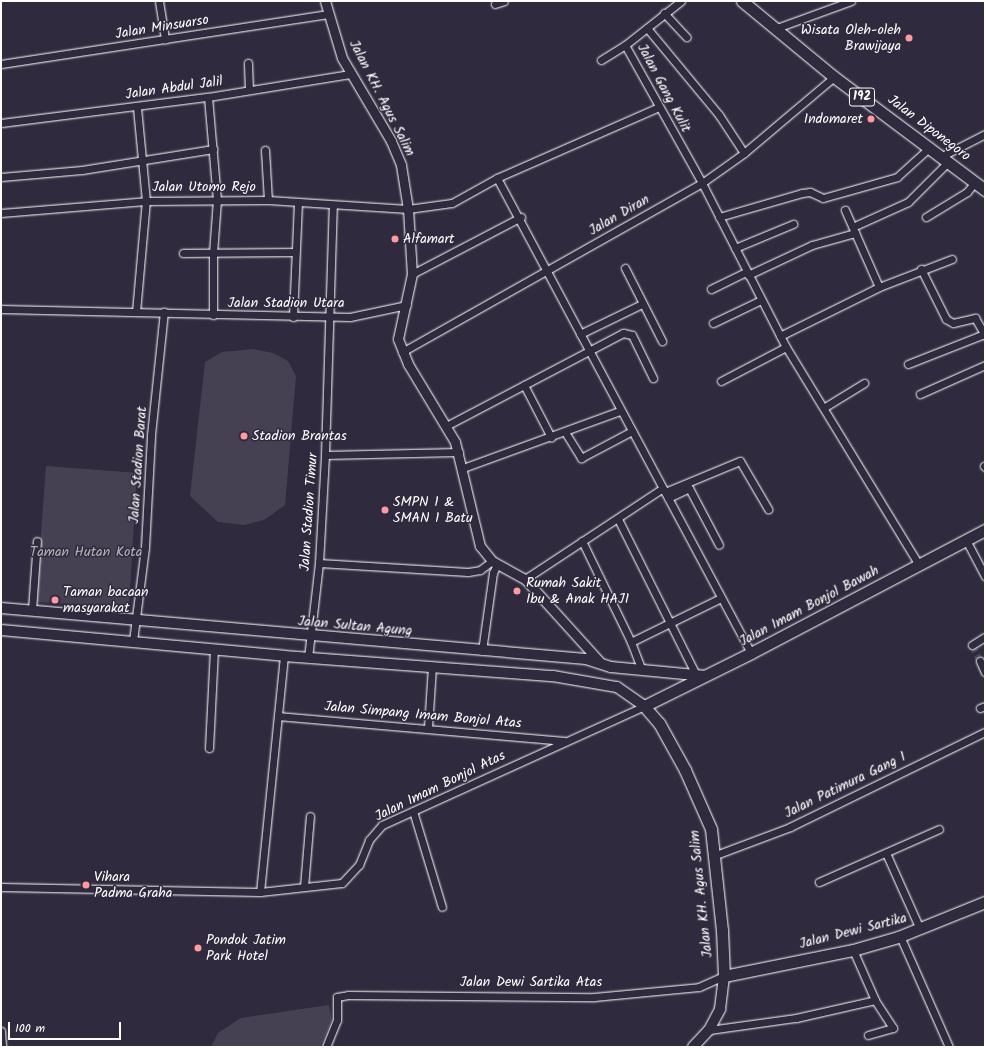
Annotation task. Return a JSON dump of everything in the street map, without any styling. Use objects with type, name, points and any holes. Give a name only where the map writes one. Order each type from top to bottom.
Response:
[{"type":"main road","name":"Jalan Diponegoro","points":[[742,1],[774,29],[834,77],[946,158],[985,190]]},
{"type":"main road","name":"Jalan Imam Bonjol Bawah","points":[[644,706],[701,676],[751,653],[985,530]]},
{"type":"main road","name":"Jalan Sultan Agung","points":[[1,608],[135,618],[311,637],[505,652],[601,663],[642,670],[701,676]]},
{"type":"main road","points":[[1,630],[214,648],[308,658],[503,671],[605,683],[627,692],[644,706]]},
{"type":"main road","points":[[503,671],[498,662],[505,652]]},
{"type":"main road","points":[[672,673],[678,681],[673,692]]},
{"type":"main road","name":"Jalan KH. Agus Salim","points":[[644,706],[662,730],[705,812],[711,829],[722,930],[724,976]]},
{"type":"main road","name":"Jalan Dewi Sartika","points":[[724,976],[853,950],[920,929],[985,902]]},
{"type":"main road","points":[[693,1047],[709,1030],[720,1009],[724,976]]},
{"type":"street","points":[[159,1],[165,40]]},
{"type":"street","name":"Jalan KH. Agus Salim","points":[[325,1],[328,14],[350,74],[396,153],[408,209],[412,274],[407,305],[400,323],[398,338],[402,352],[448,425],[459,452],[476,537],[495,562],[525,579],[601,663]]},
{"type":"street","points":[[495,4],[504,1]]},
{"type":"street","name":"Jalan Gang Kulit","points":[[680,1],[625,45],[702,183],[747,274],[786,347],[825,407],[919,565]]},
{"type":"street","points":[[774,29],[851,1]]},
{"type":"street","points":[[664,13],[686,37]]},
{"type":"street","name":"Jalan Minsuarso","points":[[1,64],[328,14]]},
{"type":"street","points":[[647,28],[718,115],[744,153]]},
{"type":"street","points":[[601,60],[625,45]]},
{"type":"street","points":[[248,63],[250,90]]},
{"type":"street","name":"Jalan Abdul Jalil","points":[[1,123],[137,107],[350,74]]},
{"type":"street","name":"Jalan Diran","points":[[402,352],[702,183],[744,153],[834,77]]},
{"type":"street","points":[[208,97],[217,200],[213,253],[213,315]]},
{"type":"street","points":[[136,312],[146,201],[137,107]]},
{"type":"street","name":"Jalan Utomo Rejo","points":[[1,213],[146,201],[268,200],[332,206],[408,209],[452,203],[497,178],[659,107]]},
{"type":"street","points":[[857,225],[908,202],[946,158],[985,134]]},
{"type":"street","points":[[719,217],[802,193],[810,192],[823,198],[897,177],[930,147]]},
{"type":"street","points":[[1,177],[82,170],[213,149]]},
{"type":"street","points":[[265,150],[268,200]]},
{"type":"street","points":[[497,178],[521,217],[620,411],[751,653]]},
{"type":"street","points":[[926,217],[967,192],[975,182]]},
{"type":"street","points":[[294,317],[298,202]]},
{"type":"street","name":"Jalan Stadion Timur","points":[[308,658],[319,563],[325,455],[332,206]]},
{"type":"street","points":[[846,210],[879,287]]},
{"type":"street","points":[[412,274],[521,217]]},
{"type":"street","points":[[735,248],[793,224]]},
{"type":"street","points":[[711,289],[812,245],[855,233]]},
{"type":"street","points":[[183,253],[296,252]]},
{"type":"street","points":[[780,336],[879,287],[921,269],[952,259]]},
{"type":"street","points":[[625,268],[662,341]]},
{"type":"street","points":[[908,364],[985,335],[975,318],[953,323],[946,319],[921,269]]},
{"type":"street","points":[[713,322],[761,300]]},
{"type":"street","points":[[580,334],[642,304]]},
{"type":"street","name":"Jalan Stadion Utara","points":[[1,310],[164,312],[294,317],[356,316],[407,305]]},
{"type":"street","name":"Jalan Stadion Barat","points":[[133,641],[145,547],[151,435],[164,312]]},
{"type":"street","points":[[448,425],[588,350],[630,333],[653,378]]},
{"type":"street","points":[[721,381],[786,347]]},
{"type":"street","points":[[920,394],[985,365]]},
{"type":"street","points":[[825,407],[864,383]]},
{"type":"street","points":[[524,385],[551,437]]},
{"type":"street","points":[[463,468],[620,411]]},
{"type":"street","points":[[565,432],[581,458],[632,431]]},
{"type":"street","points":[[325,455],[459,452]]},
{"type":"street","points":[[525,579],[618,518],[665,493],[740,461],[768,509]]},
{"type":"street","points":[[665,493],[689,488],[719,545]]},
{"type":"street","points":[[618,518],[701,676]]},
{"type":"street","points":[[966,540],[985,576]]},
{"type":"street","points":[[32,610],[37,541]]},
{"type":"street","points":[[582,541],[631,642],[642,670]]},
{"type":"street","points":[[319,563],[468,572],[480,570],[495,562]]},
{"type":"street","points":[[482,651],[495,562]]},
{"type":"street","points":[[631,642],[721,598]]},
{"type":"street","points":[[972,646],[985,637]]},
{"type":"street","points":[[209,748],[214,648]]},
{"type":"street","points":[[260,892],[284,656]]},
{"type":"street","points":[[980,661],[985,672]]},
{"type":"street","points":[[428,728],[432,666]]},
{"type":"street","name":"Jalan Imam Bonjol Atas","points":[[1,887],[260,892],[342,884],[359,866],[369,840],[377,829],[413,811],[644,706]]},
{"type":"street","name":"Jalan Simpang Imam Bonjol Atas","points":[[278,716],[428,728],[567,742]]},
{"type":"street","name":"Jalan Patimura Gang 1","points":[[713,856],[790,827],[985,732]]},
{"type":"street","points":[[413,811],[442,907]]},
{"type":"street","points":[[304,887],[310,816]]},
{"type":"street","points":[[819,882],[939,829]]},
{"type":"street","points":[[886,853],[920,929]]},
{"type":"street","points":[[900,936],[949,1047]]},
{"type":"street","points":[[853,950],[875,1000],[893,1028],[868,1035]]},
{"type":"street","name":"Jalan Dewi Sartika Atas","points":[[326,1047],[337,1020],[337,997],[359,993],[594,997],[692,988],[724,976]]},
{"type":"street","points":[[709,1030],[796,1018],[875,1000]]},
{"type":"street","points":[[1,1031],[1,1045]]},
{"type":"green space","name":"Stadion Brantas","points":[[253,349],[273,353],[288,361],[296,376],[285,505],[264,520],[244,525],[218,522],[190,496],[205,362],[222,352]]},
{"type":"green space","name":"Taman Hutan Kota","points":[[46,466],[137,473],[129,607],[36,602]]},
{"type":"green space","points":[[329,1005],[332,1020],[320,1047],[211,1047],[218,1033],[241,1018]]},
{"type":"tunnel","points":[[972,645],[980,661]]},
{"type":"place","name":"Wisata Oleh-oleh Brawijaya","points":[[909,38]]},
{"type":"place","name":"Indomaret","points":[[871,119]]},
{"type":"place","name":"Alfamart","points":[[395,239]]},
{"type":"place","name":"Stadion Brantas","points":[[244,436]]},
{"type":"place","name":"SMPN 1 & SMAN 1 Batu","points":[[385,510]]},
{"type":"place","name":"Rumah Sakit Ibu & Anak HAJI","points":[[517,591]]},
{"type":"place","name":"Taman bacaan masyarakat","points":[[55,600]]},
{"type":"place","name":"Vihara Padma Graha","points":[[86,885]]},
{"type":"place","name":"Pondok Jatim Park Hotel","points":[[198,948]]}]
